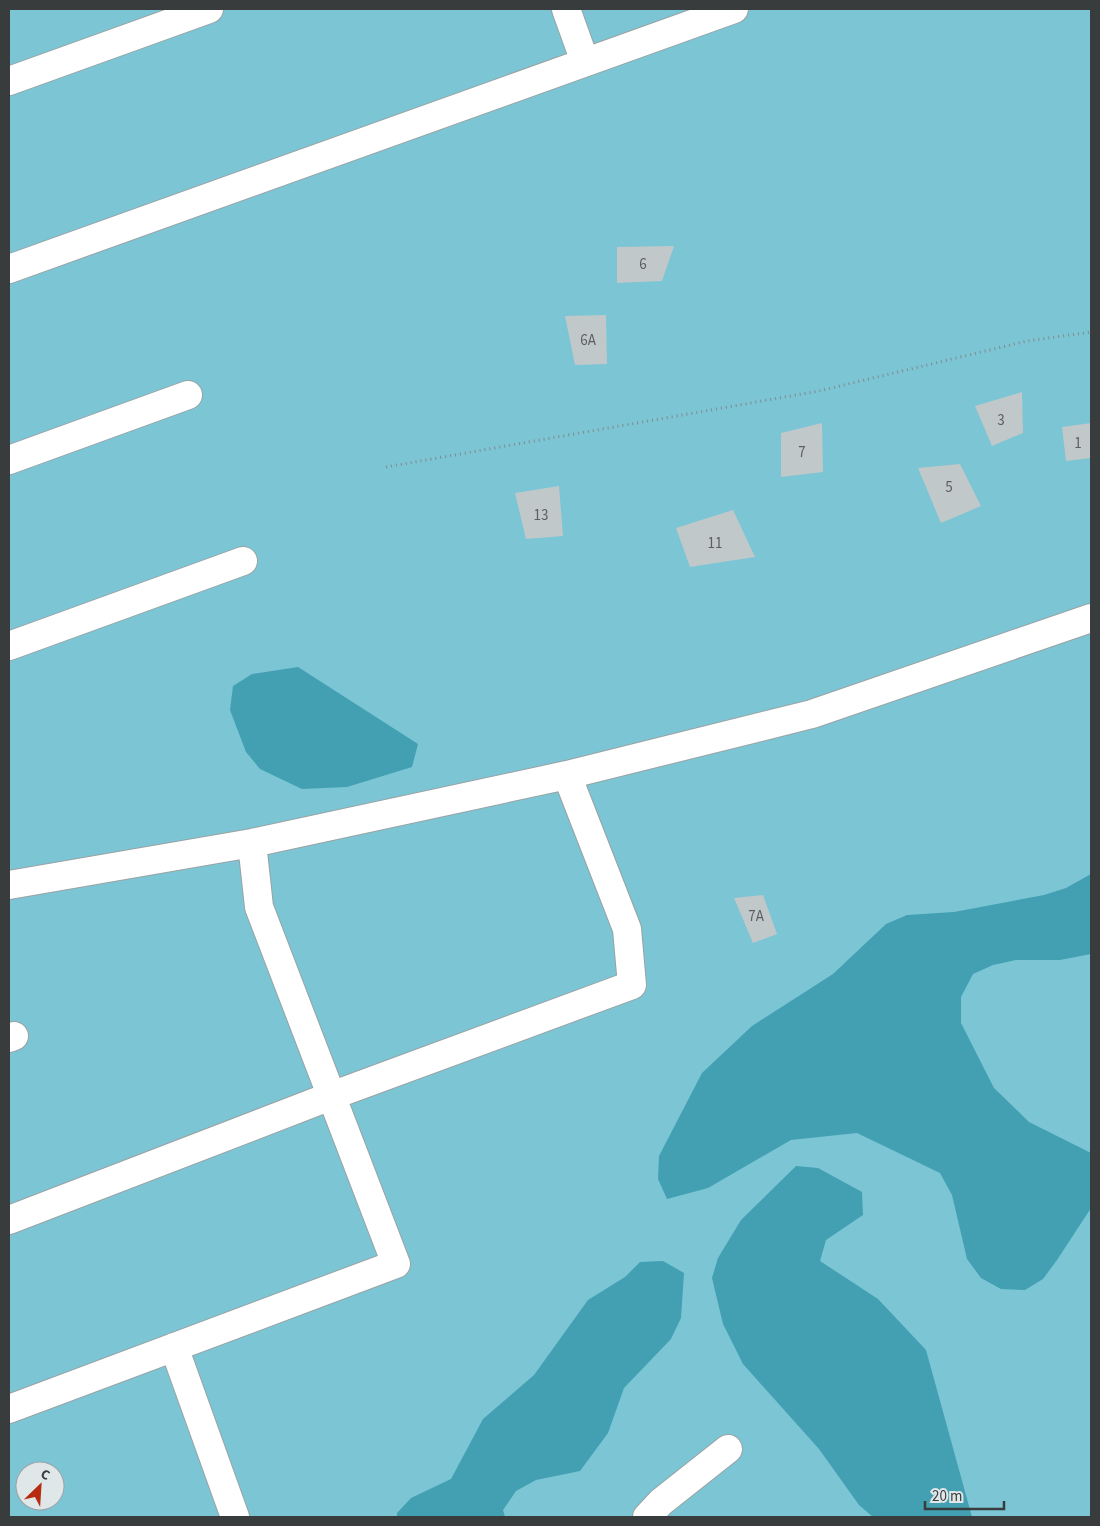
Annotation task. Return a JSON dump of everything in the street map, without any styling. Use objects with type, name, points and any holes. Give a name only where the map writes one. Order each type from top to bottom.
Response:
[{"type":"street","points":[[9,81],[209,9]]},
{"type":"street","points":[[566,9],[585,62]]},
{"type":"street","points":[[9,269],[734,9]]},
{"type":"street","points":[[9,460],[188,395]]},
{"type":"street","points":[[9,646],[243,561]]},
{"type":"street","points":[[9,885],[252,843],[567,775],[812,714],[1091,618]]},
{"type":"street","points":[[9,1220],[332,1096],[632,985],[627,929],[567,775]]},
{"type":"street","points":[[9,1409],[396,1264],[259,907],[252,843]]},
{"type":"street","points":[[174,1347],[235,1517]]},
{"type":"street","points":[[648,1517],[661,1502],[728,1449]]},
{"type":"path","points":[[386,467],[819,391],[1027,341],[1091,332]]},
{"type":"shaded area","points":[[9,9],[1091,9],[1091,1517],[9,1517]]},
{"type":"shaded area","points":[[298,667],[418,744],[412,767],[347,787],[302,789],[260,769],[246,752],[230,710],[233,686],[252,674]]},
{"type":"shaded area","points":[[1091,874],[1091,954],[1060,960],[1016,960],[993,965],[973,974],[961,997],[961,1023],[994,1088],[1029,1122],[1091,1153],[1091,1208],[1043,1279],[1025,1290],[1001,1289],[981,1278],[967,1259],[952,1195],[940,1173],[857,1133],[791,1140],[708,1188],[667,1199],[658,1179],[659,1156],[702,1073],[752,1026],[833,974],[886,924],[907,915],[954,912],[1044,895],[1066,888]]},
{"type":"shaded area","points":[[796,1166],[818,1168],[862,1192],[863,1215],[826,1240],[820,1261],[878,1299],[926,1350],[972,1517],[873,1517],[859,1505],[819,1449],[743,1364],[723,1324],[712,1278],[718,1258],[741,1220]]},
{"type":"shaded area","points":[[663,1261],[684,1273],[681,1318],[671,1339],[624,1388],[608,1433],[580,1471],[536,1480],[516,1491],[503,1510],[505,1517],[397,1517],[397,1513],[411,1498],[451,1479],[483,1419],[534,1375],[588,1300],[625,1277],[640,1262]]},
{"type":"building","points":[[674,246],[662,281],[617,283],[617,247]]},
{"type":"building","points":[[606,315],[607,364],[575,365],[565,316]]},
{"type":"building","points":[[1022,392],[1023,433],[992,446],[975,406]]},
{"type":"building","points":[[822,423],[823,472],[781,477],[781,433]]},
{"type":"building","points":[[1091,423],[1091,458],[1066,461],[1062,427]]},
{"type":"building","points":[[960,464],[981,506],[941,523],[918,468]]},
{"type":"building","points":[[559,486],[563,536],[526,539],[515,493]]},
{"type":"building","points":[[733,510],[755,557],[690,567],[676,528]]},
{"type":"building","points":[[763,895],[777,934],[753,943],[734,898]]}]
